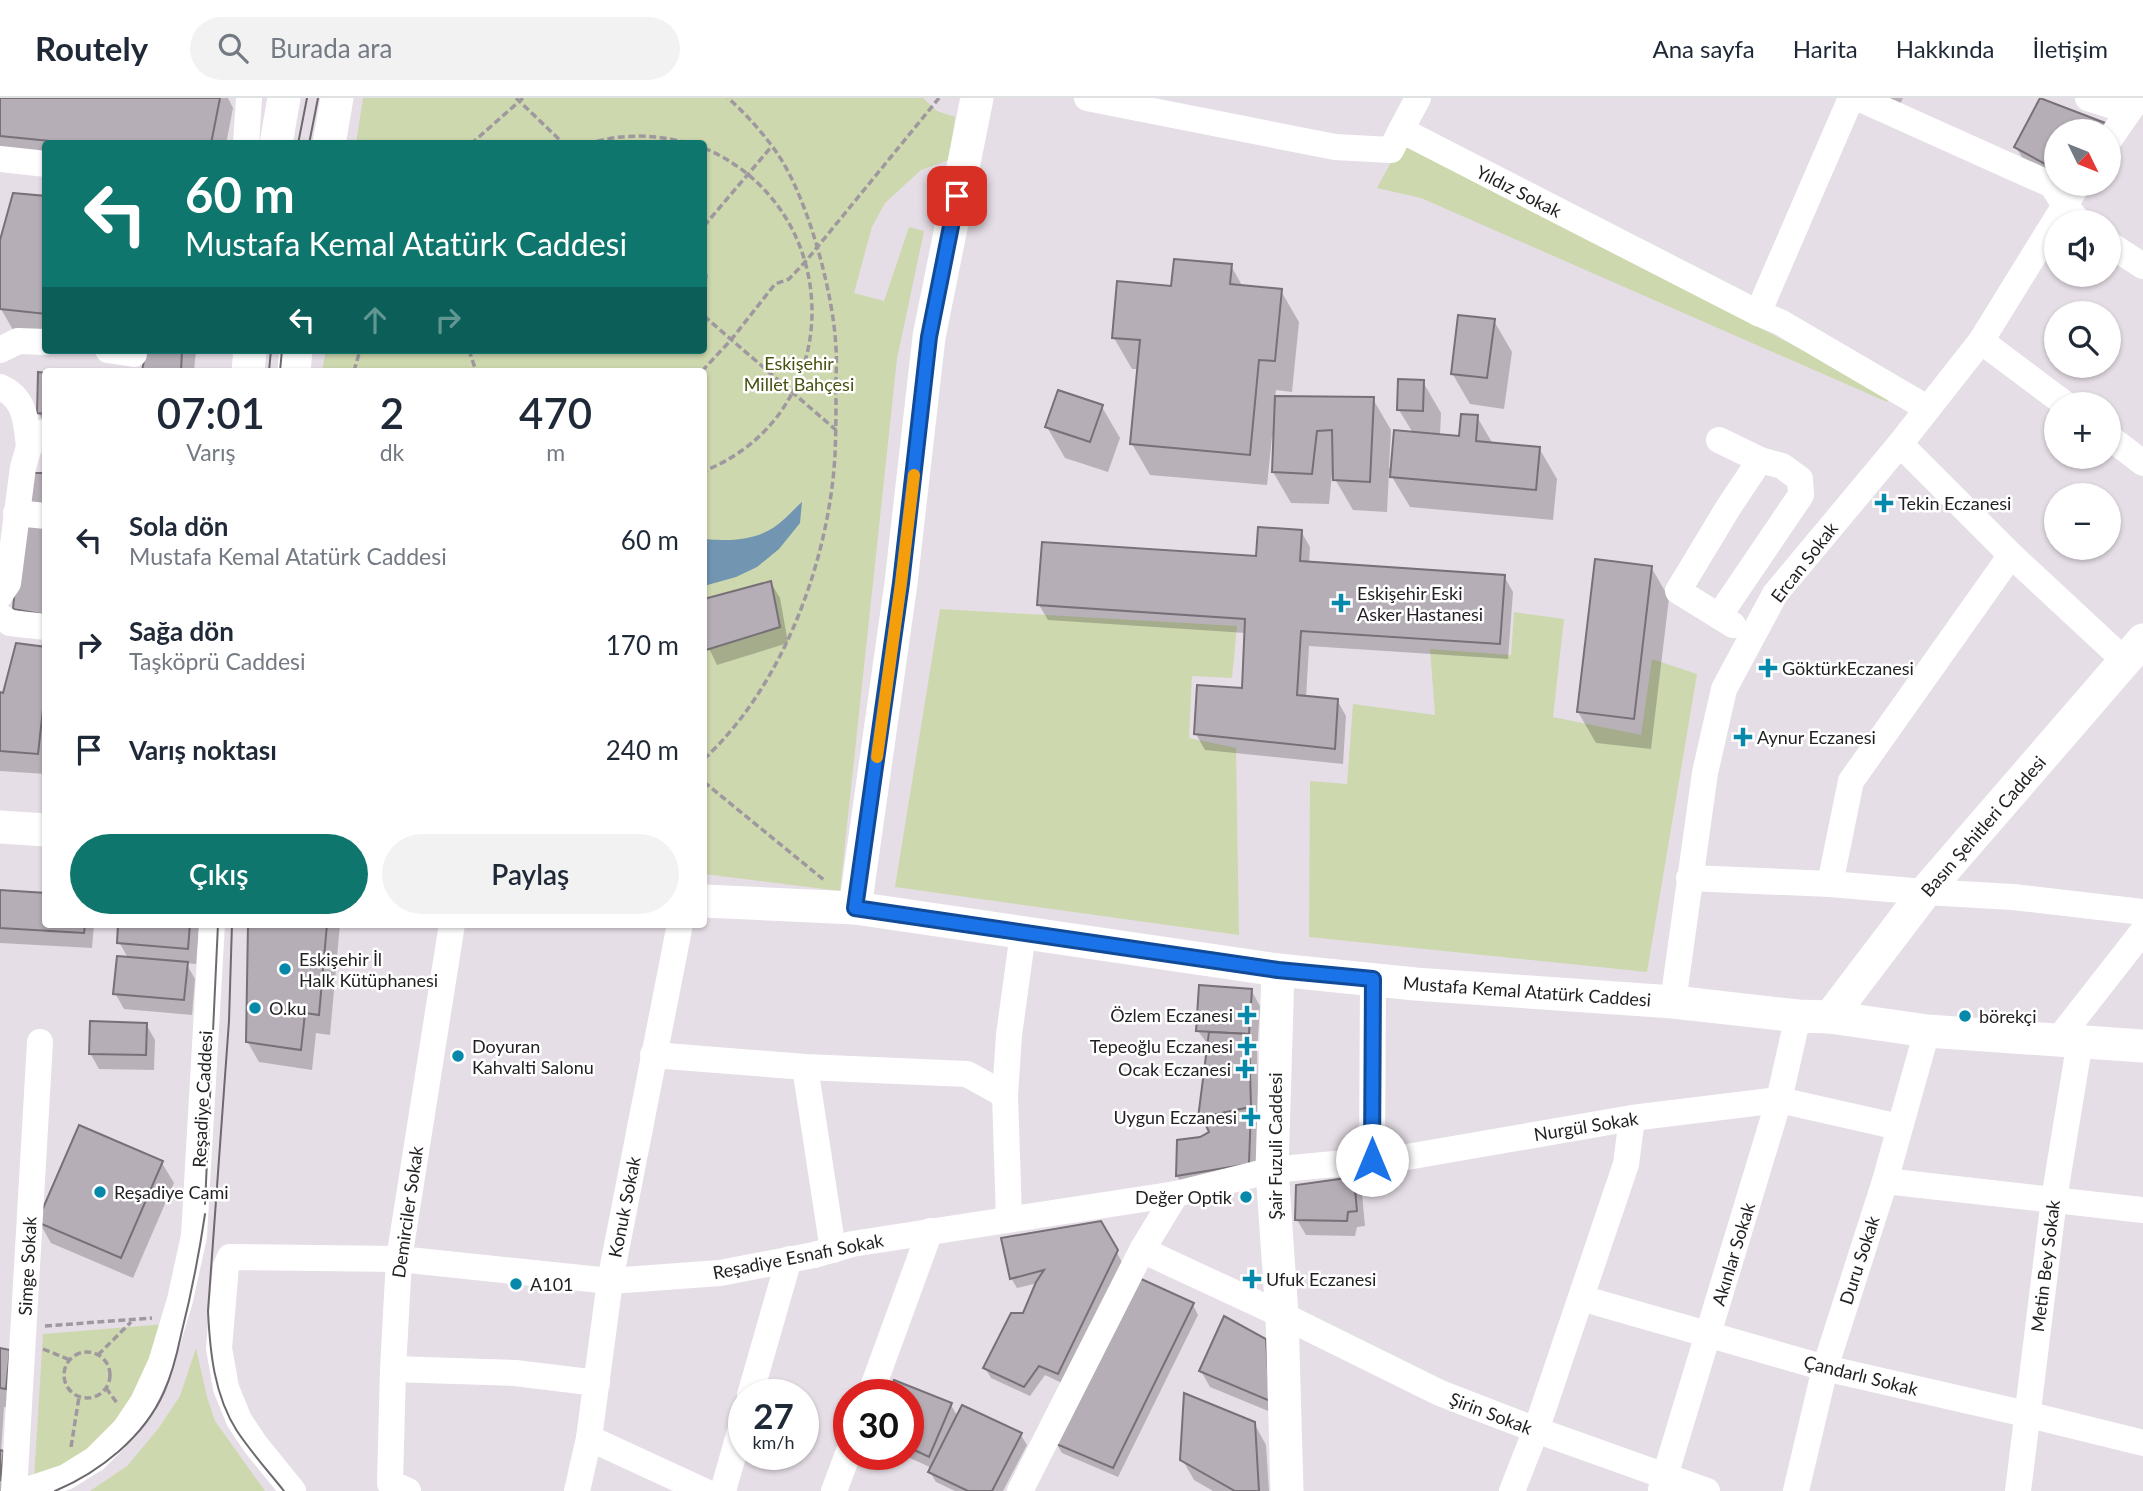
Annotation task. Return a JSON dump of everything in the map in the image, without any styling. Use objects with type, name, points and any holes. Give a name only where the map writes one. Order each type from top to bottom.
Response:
[{"type":"main road","points":[[277,140],[284,98]]},
{"type":"main road","points":[[330,140],[337,98]]},
{"type":"main road","points":[[844,897],[901,583],[929,337],[977,98]]},
{"type":"main road","name":"Basın Şehitleri Caddesi","points":[[1814,1016],[2134,650]]},
{"type":"main road","points":[[0,827],[42,830]]},
{"type":"main road","name":"Mustafa Kemal Atatürk Caddesi","points":[[707,901],[844,897],[1023,933],[1278,970],[1673,1002],[1927,1031],[2072,1037],[2143,1046]]},
{"type":"main road","name":"Şair Fuzuli Caddesi","points":[[1278,970],[1272,1170],[1282,1315],[1287,1491]]},
{"type":"street","points":[[246,140],[249,98]]},
{"type":"street","points":[[1087,98],[1335,147],[1391,150],[1418,98]]},
{"type":"street","points":[[1758,313],[1851,98]]},
{"type":"street","points":[[1857,98],[2052,185],[2074,204]]},
{"type":"street","points":[[2098,100],[2137,102]]},
{"type":"street","points":[[2121,124],[2137,102]]},
{"type":"street","name":"Yıldız Sokak","points":[[1401,130],[1780,322],[1927,408]]},
{"type":"street","points":[[0,159],[42,164]]},
{"type":"street","name":"Ercan Sokak","points":[[1673,1002],[1705,773],[1724,690],[1775,594],[1900,444],[1980,341],[2074,204]]},
{"type":"street","points":[[2121,252],[2143,266]]},
{"type":"street","points":[[0,350],[18,341],[42,342]]},
{"type":"street","points":[[1980,341],[2048,392]]},
{"type":"street","points":[[0,387],[13,392],[37,440],[10,478],[16,513],[8,583],[0,595]]},
{"type":"street","points":[[1719,440],[1760,460],[1782,466],[1800,479],[1801,495],[1719,616]]},
{"type":"street","points":[[1900,444],[2011,555],[2134,650]]},
{"type":"street","points":[[2121,446],[2143,463]]},
{"type":"street","points":[[1752,637],[1678,592],[1760,460]]},
{"type":"street","points":[[16,513],[42,516]]},
{"type":"street","points":[[1830,884],[1851,781],[2011,555]]},
{"type":"street","points":[[0,616],[10,623],[42,627]]},
{"type":"street","points":[[1689,878],[1830,884],[2013,897],[2143,912]]},
{"type":"street","name":"Reşadiye Caddesi","points":[[24,1491],[66,1477],[95,1459],[125,1429],[144,1402],[157,1373],[175,1315],[194,1236],[212,928]]},
{"type":"street","name":"Demirciler Sokak","points":[[408,1491],[390,1483],[398,1259],[451,928]]},
{"type":"street","name":"Konuk Sokak","points":[[577,1491],[589,1438],[610,1281],[679,928]]},
{"type":"street","points":[[2072,1037],[2143,931]]},
{"type":"street","points":[[1009,1218],[1005,1095],[1009,1035],[1023,933]]},
{"type":"street","points":[[1372,1160],[1373,979]]},
{"type":"street","name":"Akınlar Sokak","points":[[1662,1483],[1779,1100],[1814,1016]]},
{"type":"street","name":"Duru Sokak","points":[[1796,1491],[1825,1368],[1885,1181],[1927,1031]]},
{"type":"street","name":"Metin Bey Sokak","points":[[2018,1491],[2072,1037]]},
{"type":"street","name":"Simge Sokak","points":[[14,1491],[12,1340],[40,1042]]},
{"type":"street","points":[[653,1055],[805,1067],[967,1074],[1005,1095]]},
{"type":"street","points":[[805,1067],[833,1250]]},
{"type":"street","name":"Nurgül Sokak","points":[[1272,1170],[1407,1157],[1632,1118],[1779,1100],[1899,1127]]},
{"type":"street","points":[[1512,1491],[1536,1430],[1626,1164],[1632,1118]]},
{"type":"street","name":"Reşadiye Esnafı Sokak","points":[[293,1491],[239,1420],[226,1388],[219,1348],[226,1266],[230,1257],[398,1259],[610,1281],[720,1273],[930,1231],[1176,1194],[1272,1170]]},
{"type":"street","points":[[1885,1181],[2143,1210]]},
{"type":"street","points":[[1030,1489],[1142,1250],[1176,1194]]},
{"type":"street","points":[[876,1379],[930,1231]]},
{"type":"street","name":"Şirin Sokak","points":[[1142,1250],[1440,1393],[1662,1483],[1707,1491]]},
{"type":"street","points":[[755,1379],[789,1259]]},
{"type":"street","name":"Çandarlı Sokak","points":[[1581,1298],[1825,1368],[2143,1443]]},
{"type":"street","points":[[393,1369],[515,1373],[597,1383]]},
{"type":"street","points":[[589,1438],[704,1491]]},
{"type":"street","points":[[723,1491],[729,1470]]},
{"type":"street","points":[[834,1491],[842,1470]]},
{"type":"path","points":[[707,756],[733,728],[772,671],[802,604],[824,532],[836,430],[836,348],[828,290],[816,248],[795,186],[772,146],[746,114],[728,98]]},
{"type":"path","points":[[705,368],[731,340],[775,284],[789,279],[806,261],[939,98]]},
{"type":"path","points":[[475,140],[519,99],[560,140]]},
{"type":"path","points":[[603,140],[644,135],[670,140]]},
{"type":"path","points":[[707,222],[772,146]]},
{"type":"path","points":[[707,150],[748,174],[784,213],[806,261],[812,299],[812,326],[803,364],[791,392],[772,421],[753,440],[732,456],[707,469]]},
{"type":"path","points":[[707,319],[836,430]]},
{"type":"path","points":[[707,784],[844,897]]},
{"type":"path","points":[[12,1340],[37,1326],[132,1321],[175,1315]]},
{"type":"path","points":[[98,1355],[132,1321]]},
{"type":"path","points":[[76,1355],[98,1355],[104,1360],[110,1373],[106,1388],[94,1398],[87,1399],[72,1394],[67,1388],[64,1373],[66,1366],[76,1355]]},
{"type":"path","points":[[66,1477],[79,1396]]},
{"type":"green space","name":"Eskişehir Millet Bahçesi","points":[[363,98],[923,98],[937,111],[955,117],[949,160],[921,170],[885,203],[872,227],[854,293],[884,301],[909,227],[924,231],[897,359],[840,891],[707,874],[707,368],[323,368],[325,354],[707,354],[707,140],[356,140]]},
{"type":"green space","points":[[1404,138],[1890,395],[1887,402],[1421,198],[1377,188]]},
{"type":"green space","points":[[940,609],[1237,626],[1232,678],[1192,676],[1189,738],[1236,748],[1239,935],[895,887]]},
{"type":"green space","points":[[1514,612],[1564,619],[1553,717],[1641,735],[1652,659],[1697,674],[1647,972],[1309,937],[1310,781],[1347,784],[1353,704],[1435,715],[1430,649],[1511,655]]},
{"type":"green space","points":[[165,1324],[140,1397],[69,1468],[34,1479],[43,1334]]},
{"type":"green space","points":[[196,1348],[215,1421],[265,1491],[90,1491],[127,1466],[158,1429],[180,1396]]},
{"type":"water","points":[[802,502],[800,523],[779,549],[757,567],[736,577],[707,585],[707,539],[748,538],[777,525]]},
{"type":"building","points":[[0,98],[220,98],[212,140],[42,140],[0,136]]},
{"type":"building","points":[[2040,98],[2095,119],[2044,119],[2044,163],[2014,147]]},
{"type":"building","points":[[13,193],[42,196],[42,314],[0,309],[0,240]]},
{"type":"building","points":[[1174,259],[1232,264],[1230,284],[1282,289],[1275,361],[1259,360],[1250,455],[1130,444],[1140,340],[1112,338],[1117,281],[1171,286]]},
{"type":"building","points":[[1458,315],[1495,319],[1487,378],[1451,374]]},
{"type":"building","points":[[145,354],[182,354],[181,368],[143,368]]},
{"type":"building","points":[[38,372],[42,372],[42,414],[37,413]]},
{"type":"building","points":[[1398,379],[1424,380],[1423,411],[1397,410]]},
{"type":"building","points":[[1058,390],[1103,405],[1090,442],[1045,427]]},
{"type":"building","points":[[1275,396],[1374,397],[1370,482],[1333,480],[1332,430],[1317,431],[1312,474],[1272,472]]},
{"type":"building","points":[[1461,414],[1478,415],[1476,441],[1540,447],[1536,490],[1390,477],[1394,430],[1459,436]]},
{"type":"building","points":[[30,473],[42,473],[42,511],[27,509]]},
{"type":"building","points":[[21,520],[42,523],[42,614],[13,609]]},
{"type":"building","points":[[1258,527],[1302,530],[1300,561],[1505,575],[1500,644],[1301,631],[1297,695],[1338,699],[1335,749],[1194,734],[1197,685],[1242,688],[1245,619],[1037,605],[1042,542],[1256,556]]},
{"type":"building","points":[[1595,559],[1652,566],[1634,719],[1577,712]]},
{"type":"building","points":[[771,581],[780,627],[707,650],[707,598]]},
{"type":"building","points":[[16,643],[42,646],[42,718],[38,754],[0,751],[0,692],[3,693]]},
{"type":"building","points":[[0,890],[42,893],[42,928],[85,928],[84,933],[0,928]]},
{"type":"building","points":[[118,928],[190,928],[188,949],[117,943]]},
{"type":"building","name":"Eskişehir İl Halk Kütüphanesi","points":[[248,928],[327,928],[319,1015],[305,1013],[301,1050],[246,1042]]},
{"type":"building","points":[[117,956],[188,962],[184,1000],[113,994]]},
{"type":"building","points":[[1199,985],[1252,989],[1249,1034],[1196,1031]]},
{"type":"building","points":[[90,1021],[147,1023],[146,1055],[89,1054]]},
{"type":"building","points":[[1209,1032],[1249,1034],[1251,1107],[1198,1118]]},
{"type":"building","points":[[1251,1107],[1249,1164],[1176,1176],[1177,1140],[1200,1137],[1209,1132],[1203,1117]]},
{"type":"building","name":"Reşadiye Cami","points":[[79,1125],[163,1161],[121,1258],[37,1222]]},
{"type":"building","points":[[1354,1177],[1357,1211],[1348,1212],[1347,1221],[1295,1220],[1296,1185]]},
{"type":"building","points":[[1101,1221],[1118,1250],[1058,1374],[1039,1366],[1024,1387],[983,1368],[1011,1313],[1023,1313],[1044,1270],[1010,1279],[1001,1238]]},
{"type":"building","points":[[1139,1278],[1194,1303],[1113,1468],[1054,1443]]},
{"type":"building","points":[[1224,1316],[1266,1339],[1270,1401],[1199,1371]]},
{"type":"building","points":[[0,1348],[10,1350],[6,1389],[0,1388]]},
{"type":"building","points":[[924,1392],[952,1403],[929,1457],[924,1455]]},
{"type":"building","points":[[1184,1393],[1255,1422],[1259,1491],[1235,1491],[1180,1460]]},
{"type":"building","points":[[962,1405],[1022,1433],[992,1491],[968,1491],[928,1472]]},
{"type":"building","points":[[0,1450],[4,1451],[0,1481]]},
{"type":"tram line","points":[[299,140],[307,98]]},
{"type":"tram line","points":[[310,140],[318,98]]},
{"type":"tram line","points":[[269,368],[271,354]]},
{"type":"tram line","points":[[280,368],[282,354]]},
{"type":"tram line","points":[[205,1204],[218,928]]},
{"type":"tram line","points":[[232,928],[229,1021],[208,1311],[210,1342],[218,1388],[229,1417],[284,1491]]},
{"type":"tram line","points":[[55,1491],[88,1474],[119,1451],[145,1424],[155,1408],[167,1385],[176,1357],[205,1214]]},
{"type":"slow traffic","points":[[877,757],[914,475]]},
{"type":"place","name":"Tekin Eczanesi","points":[[1884,503]]},
{"type":"place","name":"Eskişehir Eski Asker Hastanesi","points":[[1341,603]]},
{"type":"place","name":"GöktürkEczanesi","points":[[1768,668]]},
{"type":"place","name":"Aynur Eczanesi","points":[[1743,737]]},
{"type":"place","name":"Eskişehir İl Halk Kütüphanesi","points":[[285,969]]},
{"type":"place","name":"O.ku","points":[[255,1008]]},
{"type":"place","name":"Özlem Eczanesi","points":[[1247,1015]]},
{"type":"place","name":"börekçi","points":[[1965,1016]]},
{"type":"place","name":"Tepeoğlu Eczanesi","points":[[1247,1046]]},
{"type":"place","name":"Doyuran Kahvalti Salonu","points":[[458,1056]]},
{"type":"place","name":"Ocak Eczanesi","points":[[1245,1069]]},
{"type":"place","name":"Uygun Eczanesi","points":[[1251,1117]]},
{"type":"place","name":"Reşadiye Cami","points":[[100,1192]]},
{"type":"place","name":"Değer Optik","points":[[1246,1197]]},
{"type":"place","name":"Ufuk Eczanesi","points":[[1252,1279]]},
{"type":"place","name":"A101","points":[[516,1284]]},
{"type":"route","points":[[957,196],[929,337],[901,583],[855,908],[1278,970],[1373,979],[1372,1160]]}]
